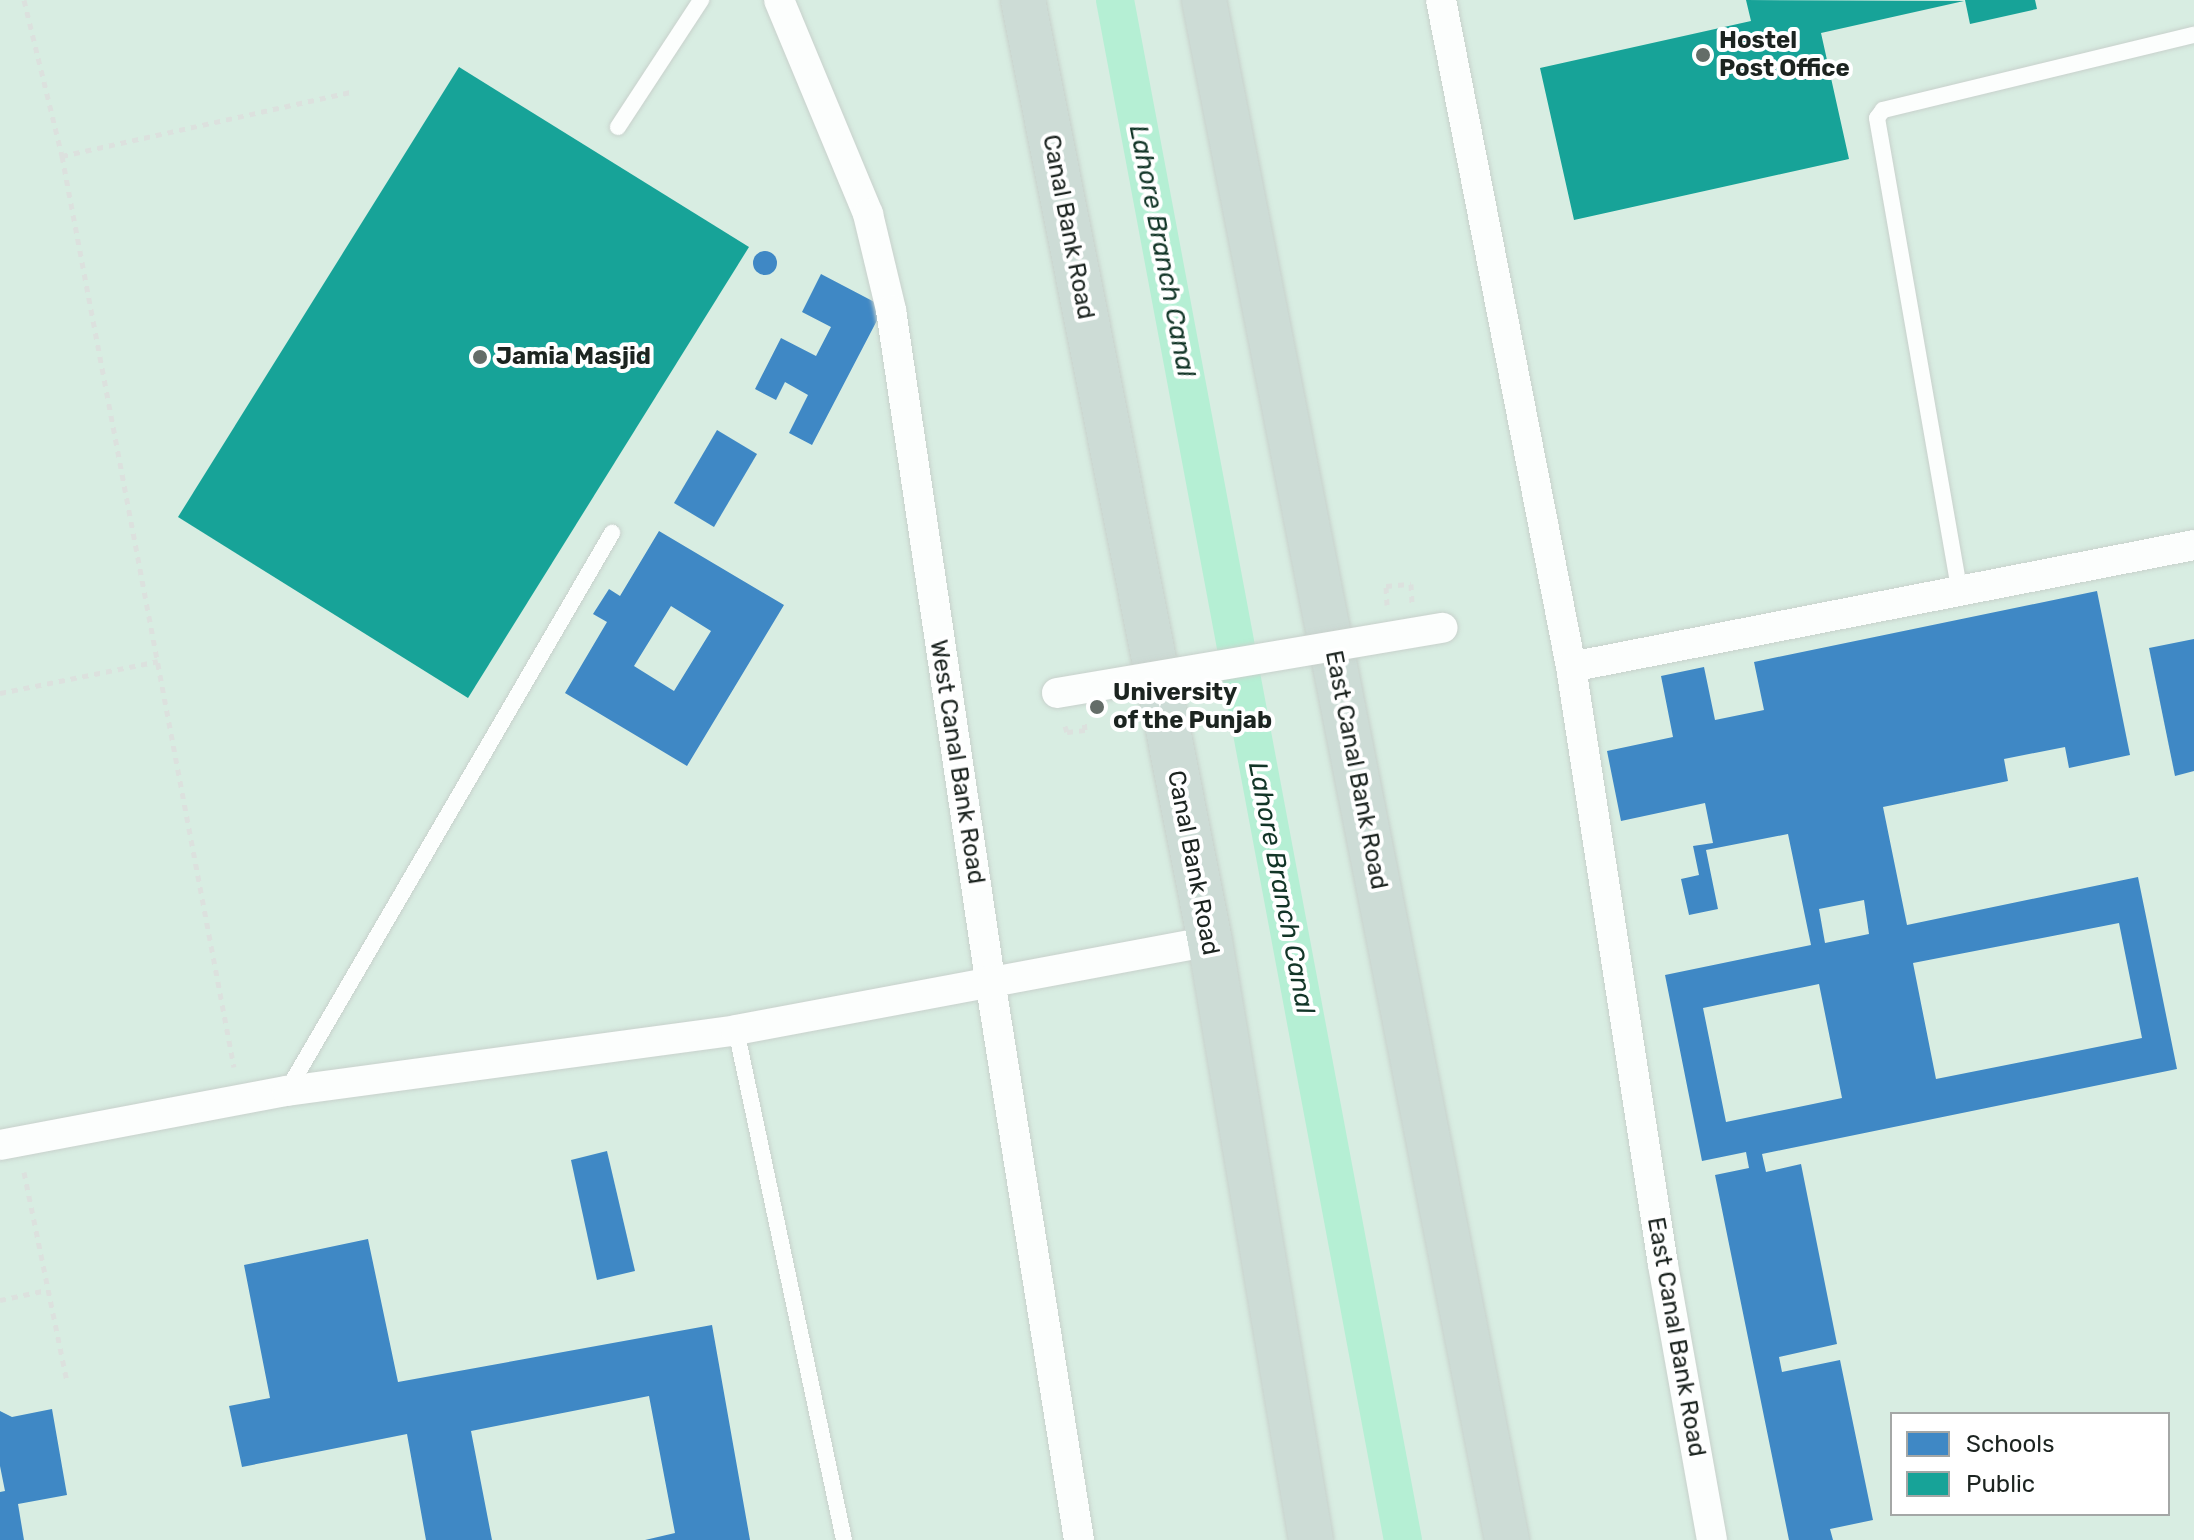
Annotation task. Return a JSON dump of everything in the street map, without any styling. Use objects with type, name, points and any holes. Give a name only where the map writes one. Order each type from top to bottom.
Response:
[{"type":"highway","name":"Canal Bank Road","points":[[1023,0],[1210,941],[1311,1540]]},
{"type":"highway","name":"East Canal Bank Road","points":[[1204,0],[1507,1540]]},
{"type":"street","name":"West Canal Bank Road","points":[[779,0],[868,214],[891,310],[990,980],[1079,1540]]},
{"type":"street","name":"East Canal Bank Road","points":[[1441,0],[1571,667],[1663,1265],[1712,1540]]},
{"type":"street","points":[[1571,667],[1959,588],[2194,545]]},
{"type":"street","points":[[1057,693],[1443,628]]},
{"type":"street","points":[[9,1143],[287,1091],[736,1030],[1210,941]]},
{"type":"lane","points":[[618,127],[701,0]]},
{"type":"lane","points":[[1959,588],[1877,118],[1883,110],[2194,35]]},
{"type":"lane","points":[[287,1091],[612,533]]},
{"type":"lane","points":[[736,1030],[844,1540]]},
{"type":"path","points":[[24,0],[62,156],[240,1100]]},
{"type":"path","points":[[62,156],[354,91]]},
{"type":"path","points":[[0,693],[158,661]]},
{"type":"path","points":[[9,1143],[67,1382]]},
{"type":"path","points":[[0,1300],[47,1290]]},
{"type":"shaded area","name":"University of the Punjab","points":[[0,0],[2194,0],[2194,1540],[0,1540]]},
{"type":"building: Schools","points":[[765,251],[776,258],[777,263],[770,274],[765,275],[754,268],[753,263],[760,252]]},
{"type":"building: Schools","points":[[821,274],[884,307],[812,445],[789,433],[808,395],[785,382],[776,400],[755,389],[781,338],[816,356],[831,327],[802,312]]},
{"type":"building: Schools","points":[[717,430],[757,454],[714,527],[674,503]]},
{"type":"building: Schools","points":[[659,531],[784,605],[687,766],[565,693],[607,622],[593,614],[609,589],[620,596]],"holes":[[[671,606],[711,631],[674,691],[634,666]]]},
{"type":"building: Schools","points":[[2097,591],[2130,755],[2069,768],[2065,747],[2004,759],[2008,781],[1883,807],[1907,925],[2138,877],[2177,1069],[1762,1154],[1766,1172],[1801,1164],[1837,1344],[1779,1357],[1782,1372],[1840,1360],[1873,1520],[1830,1529],[1833,1540],[1789,1540],[1715,1175],[1749,1168],[1746,1152],[1702,1161],[1665,975],[1811,945],[1788,834],[1706,850],[1718,909],[1689,915],[1681,879],[1699,875],[1693,846],[1713,843],[1705,803],[1621,821],[1607,751],[1673,737],[1661,676],[1704,667],[1715,720],[1764,710],[1754,662]],"holes":[[[1864,900],[1869,934],[1825,943],[1819,909]],[[2119,923],[2142,1038],[1936,1079],[1913,963]],[[1819,984],[1842,1098],[1726,1122],[1703,1008]]]},
{"type":"building: Schools","points":[[2194,639],[2194,771],[2175,776],[2149,648]]},
{"type":"building: Schools","points":[[607,1151],[635,1271],[597,1280],[571,1160]]},
{"type":"building: Schools","points":[[368,1239],[398,1382],[712,1325],[750,1540],[645,1540],[675,1533],[649,1396],[471,1431],[492,1540],[426,1540],[407,1434],[242,1467],[229,1406],[270,1398],[244,1265]]},
{"type":"building: Schools","points":[[52,1409],[67,1495],[18,1504],[24,1540],[0,1540],[0,1492],[5,1491],[0,1466],[0,1411],[12,1417]]},
{"type":"building: Public","points":[[1746,0],[1964,1],[1821,33],[1849,159],[1574,220],[1540,68],[1751,21]]},
{"type":"building: Public","points":[[1965,0],[2035,0],[2037,9],[1970,24]]},
{"type":"building: Public","name":"Jamia Masjid","points":[[459,67],[749,247],[468,698],[178,517]]},
{"type":"waterway","name":"Lahore Branch Canal","points":[[1115,0],[1403,1540]]},
{"type":"place","name":"Hostel Post Office","points":[[1703,55]]},
{"type":"place","name":"Jamia Masjid","points":[[480,357]]},
{"type":"place","name":"University of the Punjab","points":[[1097,707]]}]
